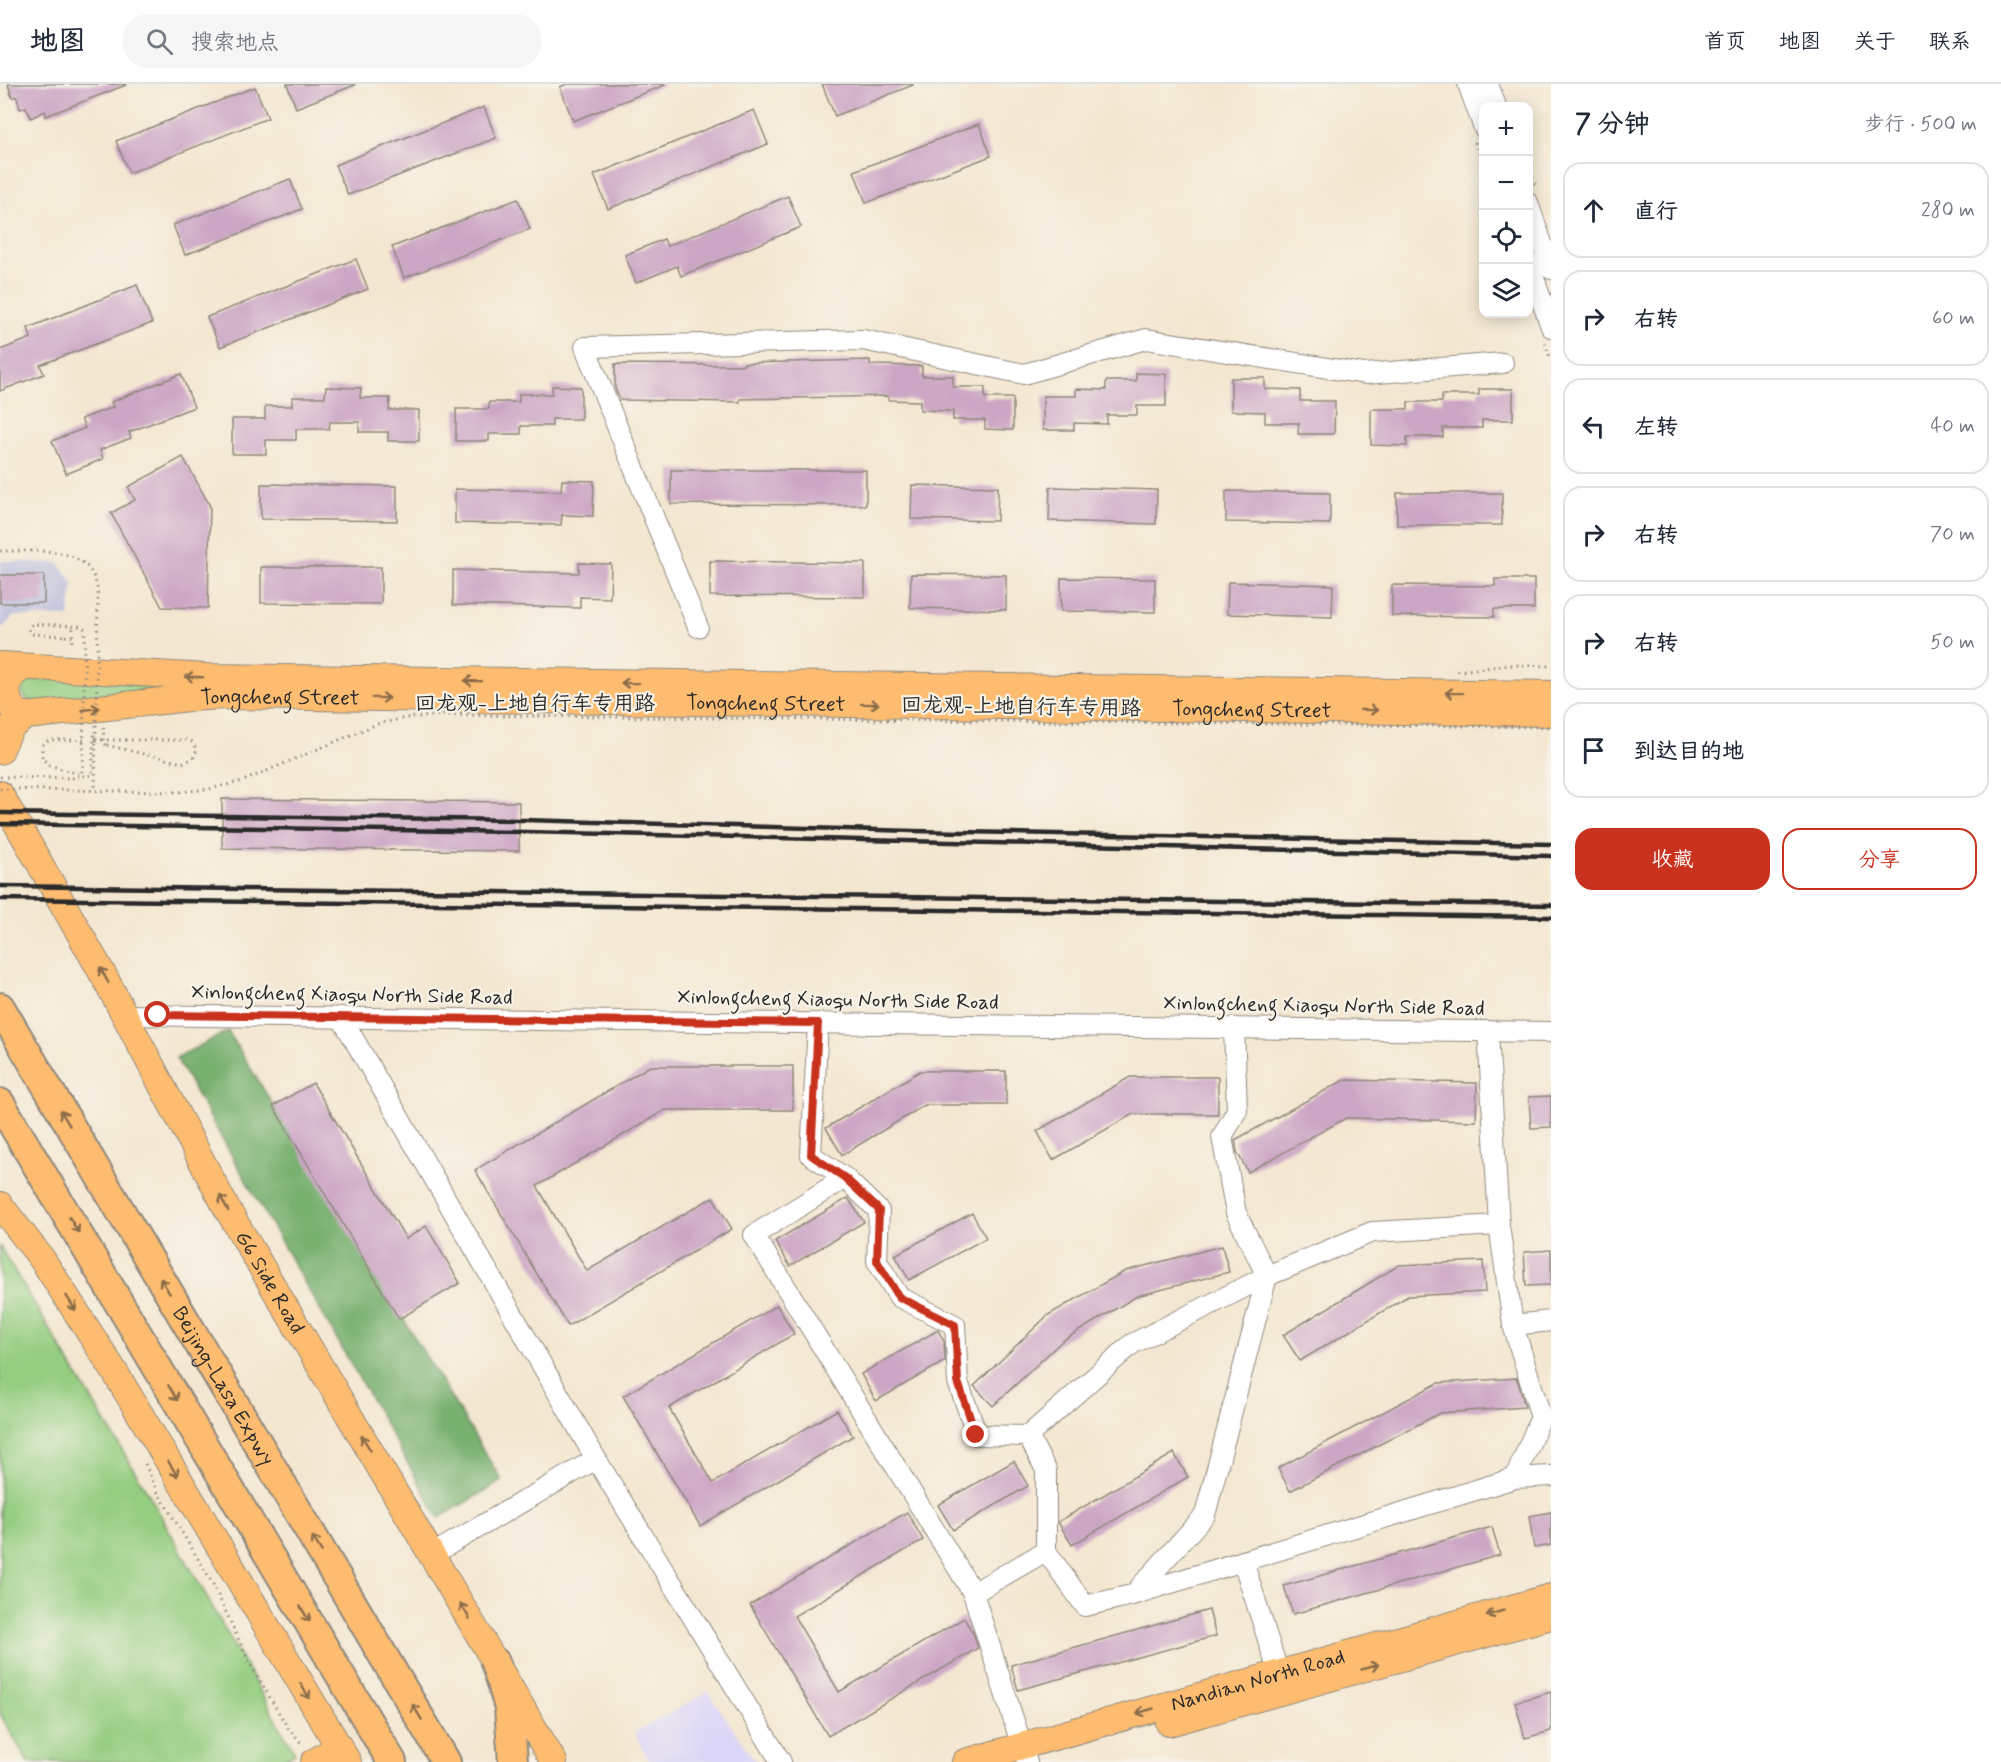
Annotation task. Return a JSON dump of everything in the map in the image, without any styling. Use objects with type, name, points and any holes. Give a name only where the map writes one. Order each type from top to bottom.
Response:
[{"type":"highway","name":"Beijing-Lasa Expwy","points":[[0,1008],[446,1762]]},
{"type":"highway","points":[[0,1103],[392,1762]]},
{"type":"highway","points":[[0,1143],[56,1195]]},
{"type":"highway","points":[[495,1662],[508,1708],[513,1762]]},
{"type":"main road","name":"Tongcheng Street","points":[[0,665],[208,678],[1551,693]]},
{"type":"main road","points":[[33,715],[15,714],[8,709],[2,702],[0,685],[10,671],[34,666]]},
{"type":"main road","name":"Tongcheng Street","points":[[0,751],[11,727],[21,719],[33,715],[224,696],[1551,713]]},
{"type":"main road","name":"G6 Side Road","points":[[1,790],[125,1015],[226,1207],[554,1762]]},
{"type":"main road","points":[[0,1204],[42,1259],[113,1369],[330,1758]]},
{"type":"main road","name":"Nandian North Road","points":[[965,1762],[1026,1757],[1282,1682],[1551,1597]]},
{"type":"main road","name":"Nandian North Road","points":[[1282,1682],[1551,1616]]},
{"type":"street","points":[[1468,84],[1479,114]]},
{"type":"street","points":[[1488,84],[1495,102]]},
{"type":"street","points":[[1530,210],[1551,269]]},
{"type":"street","points":[[1529,264],[1551,327]]},
{"type":"street","points":[[698,627],[585,347],[863,340],[1024,374],[1146,339],[1365,374],[1503,363]]},
{"type":"street","name":"Xinlongcheng Xiaoqu North Side Road","points":[[125,1015],[1551,1032]]},
{"type":"street","points":[[341,1017],[596,1460],[781,1762]]},
{"type":"street","points":[[818,1023],[811,1155],[845,1178],[879,1210],[877,1261],[899,1297],[955,1325],[958,1382],[976,1435],[1028,1436],[1132,1344],[1267,1276],[1372,1232],[1499,1225]]},
{"type":"street","points":[[1132,1595],[1205,1515],[1267,1276],[1236,1213],[1222,1137],[1237,1110],[1234,1028]]},
{"type":"street","points":[[1488,1031],[1499,1225],[1513,1325],[1546,1417],[1515,1478]]},
{"type":"street","points":[[845,1178],[754,1235],[973,1593],[1026,1757]]},
{"type":"street","points":[[1513,1325],[1551,1321]]},
{"type":"street","points":[[1028,1436],[1046,1470],[1046,1551],[1085,1606],[1132,1595],[1515,1478],[1551,1476]]},
{"type":"street","points":[[431,1555],[596,1460]]},
{"type":"street","points":[[973,1593],[1046,1551]]},
{"type":"street","points":[[1243,1561],[1282,1682]]},
{"type":"path","points":[[0,551],[67,554],[79,559],[93,574],[98,595],[94,791]]},
{"type":"path","points":[[1,790],[78,777],[84,770],[85,631],[81,626],[33,624],[29,627],[29,631],[33,634],[72,637],[73,626]]},
{"type":"path","name":"回龙观-上地自行车专用路","points":[[1,790],[177,792],[226,786],[243,781],[376,724],[432,715],[1551,727]]},
{"type":"path","points":[[95,740],[186,740],[195,745],[196,753],[190,761],[182,763],[106,745],[104,742],[104,723]]},
{"type":"path","points":[[84,740],[49,740],[42,745],[41,754],[44,762],[86,776],[92,775],[94,732]]},
{"type":"path","points":[[143,1460],[153,1484],[212,1582],[250,1664],[282,1719],[300,1742],[330,1758]]},
{"type":"shaded area","points":[[0,561],[59,563],[73,583],[69,617],[14,616],[3,627],[0,627]]},
{"type":"shaded area","points":[[708,1692],[756,1762],[650,1762],[634,1733]]},
{"type":"green space","points":[[45,676],[186,686],[116,696],[33,702],[25,698],[22,686],[28,680]]},
{"type":"green space","points":[[228,1031],[502,1481],[439,1518],[176,1058]]},
{"type":"green space","points":[[0,1247],[148,1493],[295,1753],[281,1762],[28,1762],[0,1714]]},
{"type":"building","points":[[8,84],[126,85],[46,116],[45,111],[31,118],[26,107],[20,109],[17,97],[12,97]]},
{"type":"building","points":[[287,84],[355,84],[355,85],[296,108]]},
{"type":"building","points":[[567,84],[665,85],[573,121],[560,87]]},
{"type":"building","points":[[822,84],[912,84],[913,85],[835,116]]},
{"type":"building","points":[[255,87],[268,118],[129,173],[116,141]]},
{"type":"building","points":[[484,107],[496,138],[348,195],[335,165]]},
{"type":"building","points":[[754,110],[768,144],[608,209],[594,175]]},
{"type":"building","points":[[979,124],[991,156],[866,203],[854,171]]},
{"type":"building","points":[[290,179],[302,209],[185,255],[173,225]]},
{"type":"building","points":[[788,196],[801,227],[681,276],[677,266],[636,283],[625,255],[664,239],[667,246]]},
{"type":"building","points":[[518,199],[530,229],[404,278],[392,247]]},
{"type":"building","points":[[356,259],[368,289],[220,347],[207,317]]},
{"type":"building","points":[[137,285],[152,323],[40,365],[44,374],[0,391],[0,350],[31,338],[28,328]]},
{"type":"building","points":[[870,360],[870,365],[922,366],[922,376],[953,376],[953,387],[985,387],[985,398],[1013,398],[1013,430],[985,429],[985,420],[953,420],[953,411],[920,410],[920,401],[888,400],[888,396],[740,399],[740,402],[620,400],[615,388],[615,364],[744,365],[744,363]]},
{"type":"building","points":[[1136,373],[1166,374],[1166,406],[1137,406],[1137,415],[1107,415],[1107,424],[1074,423],[1074,430],[1043,430],[1043,396],[1076,396],[1076,389],[1106,390],[1106,381],[1136,381]]},
{"type":"building","points":[[181,374],[194,407],[129,432],[131,438],[100,450],[103,459],[66,474],[52,441],[85,428],[81,419],[113,407],[111,402]]},
{"type":"building","points":[[1231,378],[1265,378],[1265,389],[1300,390],[1300,401],[1335,401],[1334,434],[1298,434],[1299,423],[1265,423],[1265,412],[1231,411]]},
{"type":"building","points":[[552,386],[581,387],[581,419],[552,419],[552,426],[521,426],[521,434],[489,434],[489,441],[456,441],[456,409],[489,409],[489,402],[519,402],[519,394],[552,394]]},
{"type":"building","points":[[326,387],[361,388],[360,398],[390,398],[389,410],[419,410],[419,441],[388,441],[388,432],[359,432],[359,422],[330,422],[329,429],[296,429],[296,440],[266,440],[266,454],[232,454],[232,419],[265,419],[265,406],[292,406],[292,397],[325,397]]},
{"type":"building","points":[[1479,389],[1513,389],[1513,420],[1482,420],[1482,428],[1443,428],[1443,437],[1407,437],[1407,446],[1371,445],[1371,409],[1408,409],[1408,402],[1442,402],[1442,395],[1479,395]]},
{"type":"building","points":[[183,457],[210,506],[208,608],[162,607],[111,513],[135,500],[128,487]]},
{"type":"building","points":[[671,470],[866,470],[866,505],[671,504]]},
{"type":"building","points":[[562,480],[594,481],[593,516],[562,515],[561,525],[455,523],[455,489],[561,491]]},
{"type":"building","points":[[261,484],[397,486],[397,521],[261,519]]},
{"type":"building","points":[[912,485],[998,487],[997,521],[911,519]]},
{"type":"building","points":[[1050,487],[1157,490],[1156,524],[1049,521]]},
{"type":"building","points":[[1226,491],[1330,493],[1330,524],[1226,522]]},
{"type":"building","points":[[1397,493],[1502,493],[1502,525],[1397,525]]},
{"type":"building","points":[[710,561],[865,563],[865,597],[710,596]]},
{"type":"building","points":[[579,563],[611,564],[610,598],[580,597],[580,608],[453,605],[453,570],[579,573]]},
{"type":"building","points":[[261,567],[381,567],[381,604],[261,603]]},
{"type":"building","points":[[911,574],[1006,575],[1006,610],[910,608]]},
{"type":"building","points":[[0,575],[44,575],[44,603],[0,603]]},
{"type":"building","points":[[1061,578],[1155,579],[1155,612],[1061,611]]},
{"type":"building","points":[[1495,579],[1534,579],[1534,609],[1494,609],[1494,617],[1392,616],[1392,585],[1495,586]]},
{"type":"building","points":[[1228,582],[1333,585],[1332,617],[1227,614]]},
{"type":"building","points":[[222,799],[519,802],[519,851],[222,848]]},
{"type":"building","points":[[650,1066],[793,1066],[793,1110],[665,1110],[537,1186],[587,1271],[713,1197],[732,1229],[568,1326],[475,1170]]},
{"type":"building","points":[[920,1071],[1006,1071],[1006,1105],[925,1105],[842,1155],[826,1128]]},
{"type":"building","points":[[1130,1077],[1218,1077],[1218,1114],[1133,1114],[1053,1160],[1037,1131]]},
{"type":"building","points":[[1344,1080],[1477,1083],[1476,1121],[1346,1118],[1248,1172],[1237,1152],[1235,1140]]},
{"type":"building","points":[[313,1083],[406,1239],[426,1226],[460,1283],[399,1319],[273,1106]]},
{"type":"building","points":[[1551,1096],[1551,1127],[1531,1128],[1529,1097]]},
{"type":"building","points":[[848,1198],[864,1222],[790,1266],[775,1241]]},
{"type":"building","points":[[972,1213],[986,1238],[909,1280],[895,1255]]},
{"type":"building","points":[[1222,1246],[1229,1272],[1137,1296],[1062,1341],[993,1406],[974,1386],[1048,1315],[1125,1271]]},
{"type":"building","points":[[1551,1250],[1551,1285],[1526,1286],[1524,1252]]},
{"type":"building","points":[[1483,1261],[1485,1292],[1408,1296],[1300,1361],[1283,1335],[1399,1265]]},
{"type":"building","points":[[777,1305],[794,1334],[669,1408],[713,1483],[837,1410],[853,1436],[700,1526],[623,1396]]},
{"type":"building","points":[[938,1330],[944,1341],[945,1361],[876,1401],[861,1374]]},
{"type":"building","points":[[1517,1378],[1525,1407],[1440,1413],[1290,1491],[1278,1468],[1438,1383]]},
{"type":"building","points":[[1174,1453],[1188,1477],[1072,1545],[1058,1522]]},
{"type":"building","points":[[1014,1461],[1028,1486],[953,1530],[938,1505]]},
{"type":"building","points":[[907,1512],[923,1540],[794,1616],[839,1692],[964,1618],[974,1635],[978,1648],[828,1736],[750,1605]]},
{"type":"building","points":[[1551,1512],[1551,1545],[1534,1548],[1529,1516]]},
{"type":"building","points":[[1492,1527],[1500,1555],[1293,1614],[1284,1586]]},
{"type":"building","points":[[1209,1610],[1216,1636],[1018,1690],[1011,1665]]},
{"type":"building","points":[[1551,1692],[1551,1731],[1525,1738],[1515,1702]]},
{"type":"railway","points":[[0,813],[524,820],[914,831],[1551,844]]},
{"type":"railway","points":[[0,824],[525,832],[1551,856]]},
{"type":"railway","points":[[0,886],[1551,905]]},
{"type":"railway","points":[[0,899],[1551,917]]},
{"type":"route","points":[[158,1015],[818,1023],[811,1155],[845,1178],[879,1210],[877,1261],[899,1297],[955,1325],[958,1382],[976,1435]]}]
